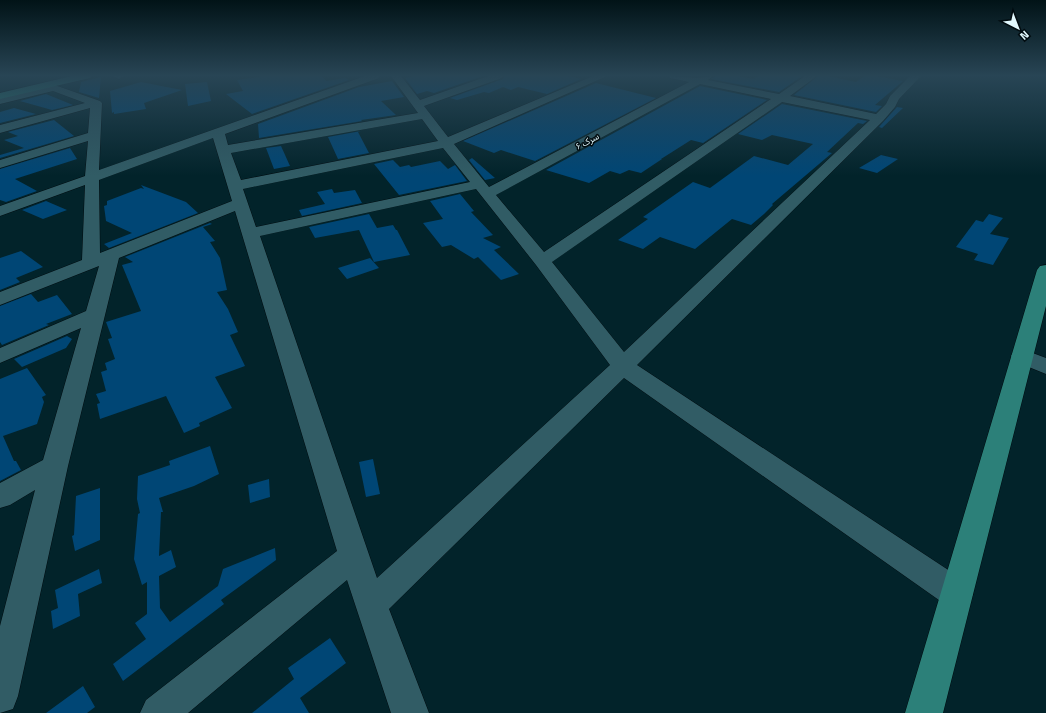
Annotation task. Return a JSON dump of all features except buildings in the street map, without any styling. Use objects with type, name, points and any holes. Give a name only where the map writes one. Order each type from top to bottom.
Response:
[{"type":"main road","points":[[924,713],[957,594],[1034,362],[1046,270]]},
{"type":"street","points":[[0,129],[70,109]]},
{"type":"street","points":[[0,696],[55,466],[96,314],[101,259],[92,178],[96,109]]},
{"type":"street","points":[[0,211],[92,178],[221,141],[297,109]]},
{"type":"street","points":[[0,299],[101,259],[238,194],[446,143],[525,109]]},
{"type":"street","name":"سرک ۶","points":[[250,233],[483,189],[642,109]]},
{"type":"street","points":[[542,261],[764,109]]},
{"type":"street","points":[[836,109],[879,118]]},
{"type":"street","points":[[372,604],[623,366],[887,109]]},
{"type":"street","points":[[221,141],[421,110],[542,261],[623,366],[957,594]]},
{"type":"street","points":[[0,164],[95,135]]},
{"type":"street","points":[[221,141],[280,332],[354,556],[410,713]]},
{"type":"street","points":[[0,356],[96,314]]},
{"type":"street","points":[[0,497],[55,466]]},
{"type":"street","points":[[159,713],[354,556]]}]
